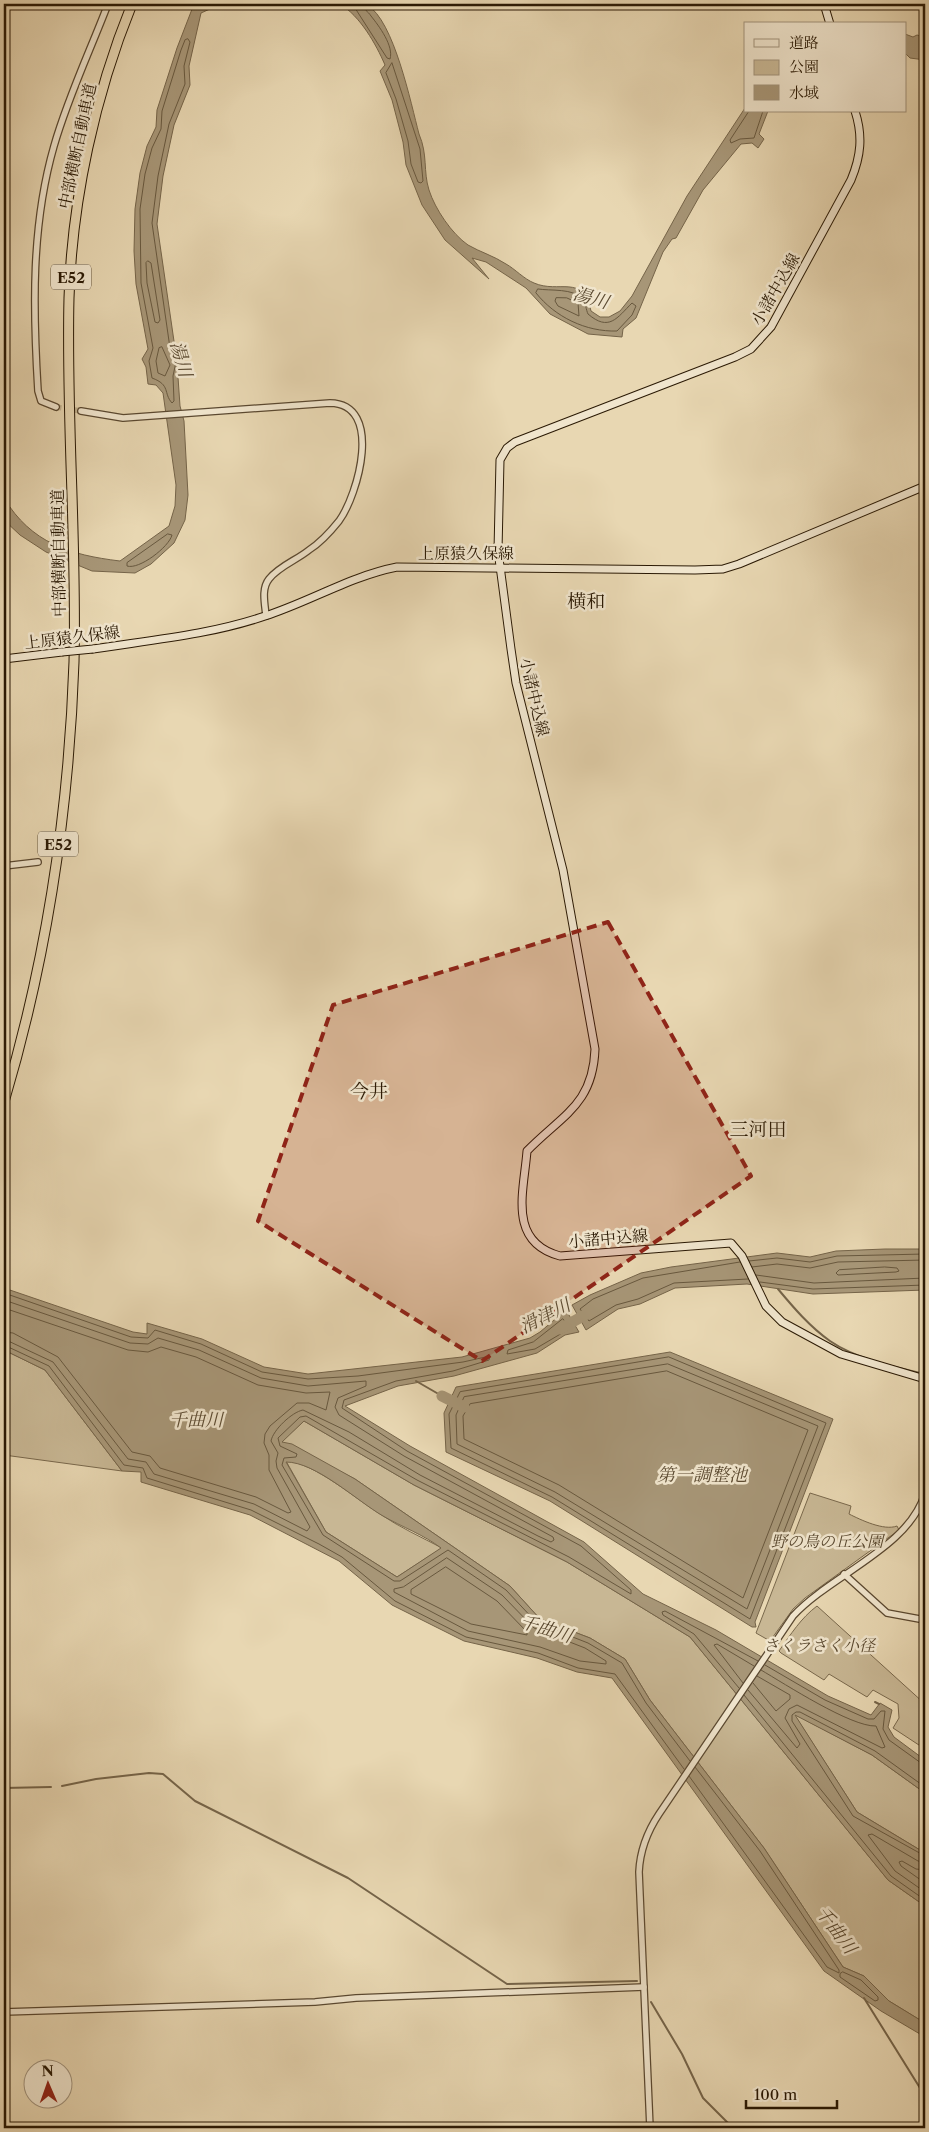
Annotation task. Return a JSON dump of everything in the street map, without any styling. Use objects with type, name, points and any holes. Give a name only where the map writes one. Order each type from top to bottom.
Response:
[{"type":"highway","points":[[114,53],[126,4]]},
{"type":"highway","name":"中部横断自動車道","points":[[4,1102],[22,1038],[41,947],[59,840],[73,680],[73,506],[69,311],[73,248],[88,152],[114,53],[133,4]]},
{"type":"main road","points":[[824,4],[829,20]]},
{"type":"main road","name":"小諸中込線","points":[[855,112],[860,148],[858,162],[851,180],[779,313],[757,344],[735,357],[525,437],[507,448],[499,466],[499,567],[516,683],[562,863],[596,1049],[593,1074],[586,1092],[573,1108],[527,1151],[521,1210],[524,1225],[531,1238],[540,1248],[560,1256],[618,1253],[661,1247],[725,1242],[735,1246],[758,1293],[766,1306],[779,1319],[820,1344],[857,1360],[925,1379]]},
{"type":"main road","name":"上原猿久保線","points":[[4,659],[93,649],[192,634],[266,616],[386,569],[409,567],[695,570],[723,568],[739,564],[925,486]]},
{"type":"street","points":[[56,407],[41,401],[38,391],[34,288],[36,252],[54,147],[108,4]]},
{"type":"street","points":[[81,411],[123,418],[338,403],[352,411],[360,424],[362,444],[359,474],[345,511],[328,534],[310,550],[275,572],[268,580],[264,598],[266,616]]},
{"type":"street","points":[[4,866],[38,862]]},
{"type":"street","points":[[925,1386],[923,1404],[925,1446]]},
{"type":"street","points":[[650,2128],[639,1862],[646,1837],[663,1808],[769,1651],[801,1608],[844,1574],[903,1532],[919,1511],[925,1493]]},
{"type":"street","points":[[844,1574],[887,1613],[925,1620]]},
{"type":"street","points":[[4,2012],[315,2002],[356,1998],[644,1987]]},
{"type":"highlighted area","points":[[608,922],[751,1176],[482,1361],[258,1221],[333,1005]]},
{"type":"green space","points":[[4,1350],[45,1370],[122,1471],[4,1455]]},
{"type":"green space","points":[[304,1421],[414,1485],[567,1562],[690,1637],[888,1880],[925,1906],[925,2023],[889,2001],[864,1976],[843,1967],[764,1848],[650,1700],[625,1659],[590,1638],[540,1619],[510,1586],[355,1479],[281,1442]]},
{"type":"green space","points":[[286,1461],[297,1463],[321,1474],[387,1519],[442,1548],[397,1577],[326,1532]]},
{"type":"green space","name":"野の鳥の丘公園","points":[[810,1493],[851,1506],[849,1514],[866,1522],[886,1527],[897,1526],[899,1530],[805,1598],[793,1609],[770,1641],[756,1633]]},
{"type":"green space","name":"さくラさく小径","points":[[817,1606],[925,1704],[925,1749],[893,1728],[899,1718],[898,1704],[873,1690],[867,1697],[829,1674],[824,1680],[779,1651],[801,1621]]},
{"type":"green space","points":[[794,1714],[872,1755],[925,1793],[925,1853],[857,1812]]},
{"type":"water","name":"湯川","points":[[357,3],[367,5],[377,14],[393,44],[422,142],[429,190],[435,205],[450,228],[468,245],[501,261],[534,283],[543,286],[576,288],[587,299],[591,311],[600,317],[609,317],[620,311],[632,296],[687,196],[744,110],[744,112],[768,112],[759,134],[764,139],[758,148],[752,143],[741,144],[703,190],[676,238],[672,239],[663,252],[636,318],[623,329],[622,337],[588,334],[550,314],[526,288],[486,262],[472,258],[489,279],[445,240],[422,205],[406,165],[403,142],[392,100],[380,71],[385,65],[367,31],[340,4]]},
{"type":"water","name":"湯川","points":[[194,4],[221,4],[201,13],[189,66],[190,85],[174,125],[163,176],[157,224],[176,355],[181,357],[181,369],[178,377],[180,406],[184,421],[188,495],[185,520],[174,543],[151,564],[135,573],[92,571],[46,552],[20,535],[4,520],[4,498],[26,526],[39,536],[68,550],[102,558],[120,561],[169,526],[175,506],[176,485],[163,393],[156,385],[148,384],[146,367],[142,359],[148,349],[136,284],[134,251],[135,209],[140,173],[147,146],[156,127],[157,110],[177,48]]},
{"type":"water","points":[[906,34],[913,37],[917,35],[925,37],[925,60],[910,58],[906,54]]},
{"type":"water","points":[[925,1249],[925,1290],[813,1294],[747,1284],[675,1288],[640,1304],[618,1309],[586,1330],[572,1305],[641,1273],[671,1267],[777,1253],[810,1257],[836,1251]]},
{"type":"water","name":"千曲川","points":[[4,1288],[133,1332],[147,1334],[147,1323],[202,1339],[264,1367],[308,1374],[462,1357],[530,1338],[566,1310],[579,1332],[565,1335],[537,1353],[454,1376],[398,1386],[345,1406],[410,1446],[584,1542],[643,1594],[716,1630],[828,1696],[871,1715],[880,1703],[892,1710],[888,1727],[894,1737],[925,1760],[925,1793],[872,1755],[795,1715],[857,1812],[925,1853],[925,1906],[888,1880],[690,1637],[567,1562],[414,1485],[304,1421],[282,1442],[292,1444],[355,1479],[510,1586],[540,1619],[590,1638],[625,1659],[650,1700],[764,1848],[843,1967],[864,1976],[889,2001],[925,2023],[925,2037],[881,2011],[824,1971],[612,1678],[577,1672],[537,1658],[464,1641],[392,1605],[339,1561],[250,1515],[141,1482],[141,1472],[122,1471],[45,1370],[4,1350]],"holes":[[[286,1462],[298,1464],[323,1475],[383,1516],[441,1548],[397,1577],[326,1532]]]},
{"type":"water","name":"第一調整池","points":[[670,1352],[833,1419],[755,1622],[756,1627],[752,1627],[550,1501],[446,1452],[444,1413],[456,1387]]},
{"type":"waterway","points":[[778,1289],[809,1323],[840,1347],[876,1362],[925,1374]]},
{"type":"waterway","name":"滑津川","points":[[560,1329],[592,1311]]},
{"type":"waterway","points":[[416,1381],[442,1396]]},
{"type":"waterway","name":"第一調整池","points":[[442,1396],[464,1407]]},
{"type":"waterway","points":[[875,1702],[879,1704]]},
{"type":"waterway","points":[[62,1786],[96,1779],[149,1773],[163,1774],[195,1801],[348,1878],[507,1984],[637,1981]]},
{"type":"waterway","points":[[4,1788],[51,1787]]},
{"type":"waterway","points":[[864,1998],[925,2096]]},
{"type":"waterway","points":[[651,2002],[682,2054],[703,2098],[733,2128]]},
{"type":"tunnel","points":[[56,407],[81,411]]},
{"type":"district","name":"横和","points":[[586,601]]},
{"type":"district","name":"今井","points":[[369,1091]]},
{"type":"district","name":"三河田","points":[[758,1129]]}]
